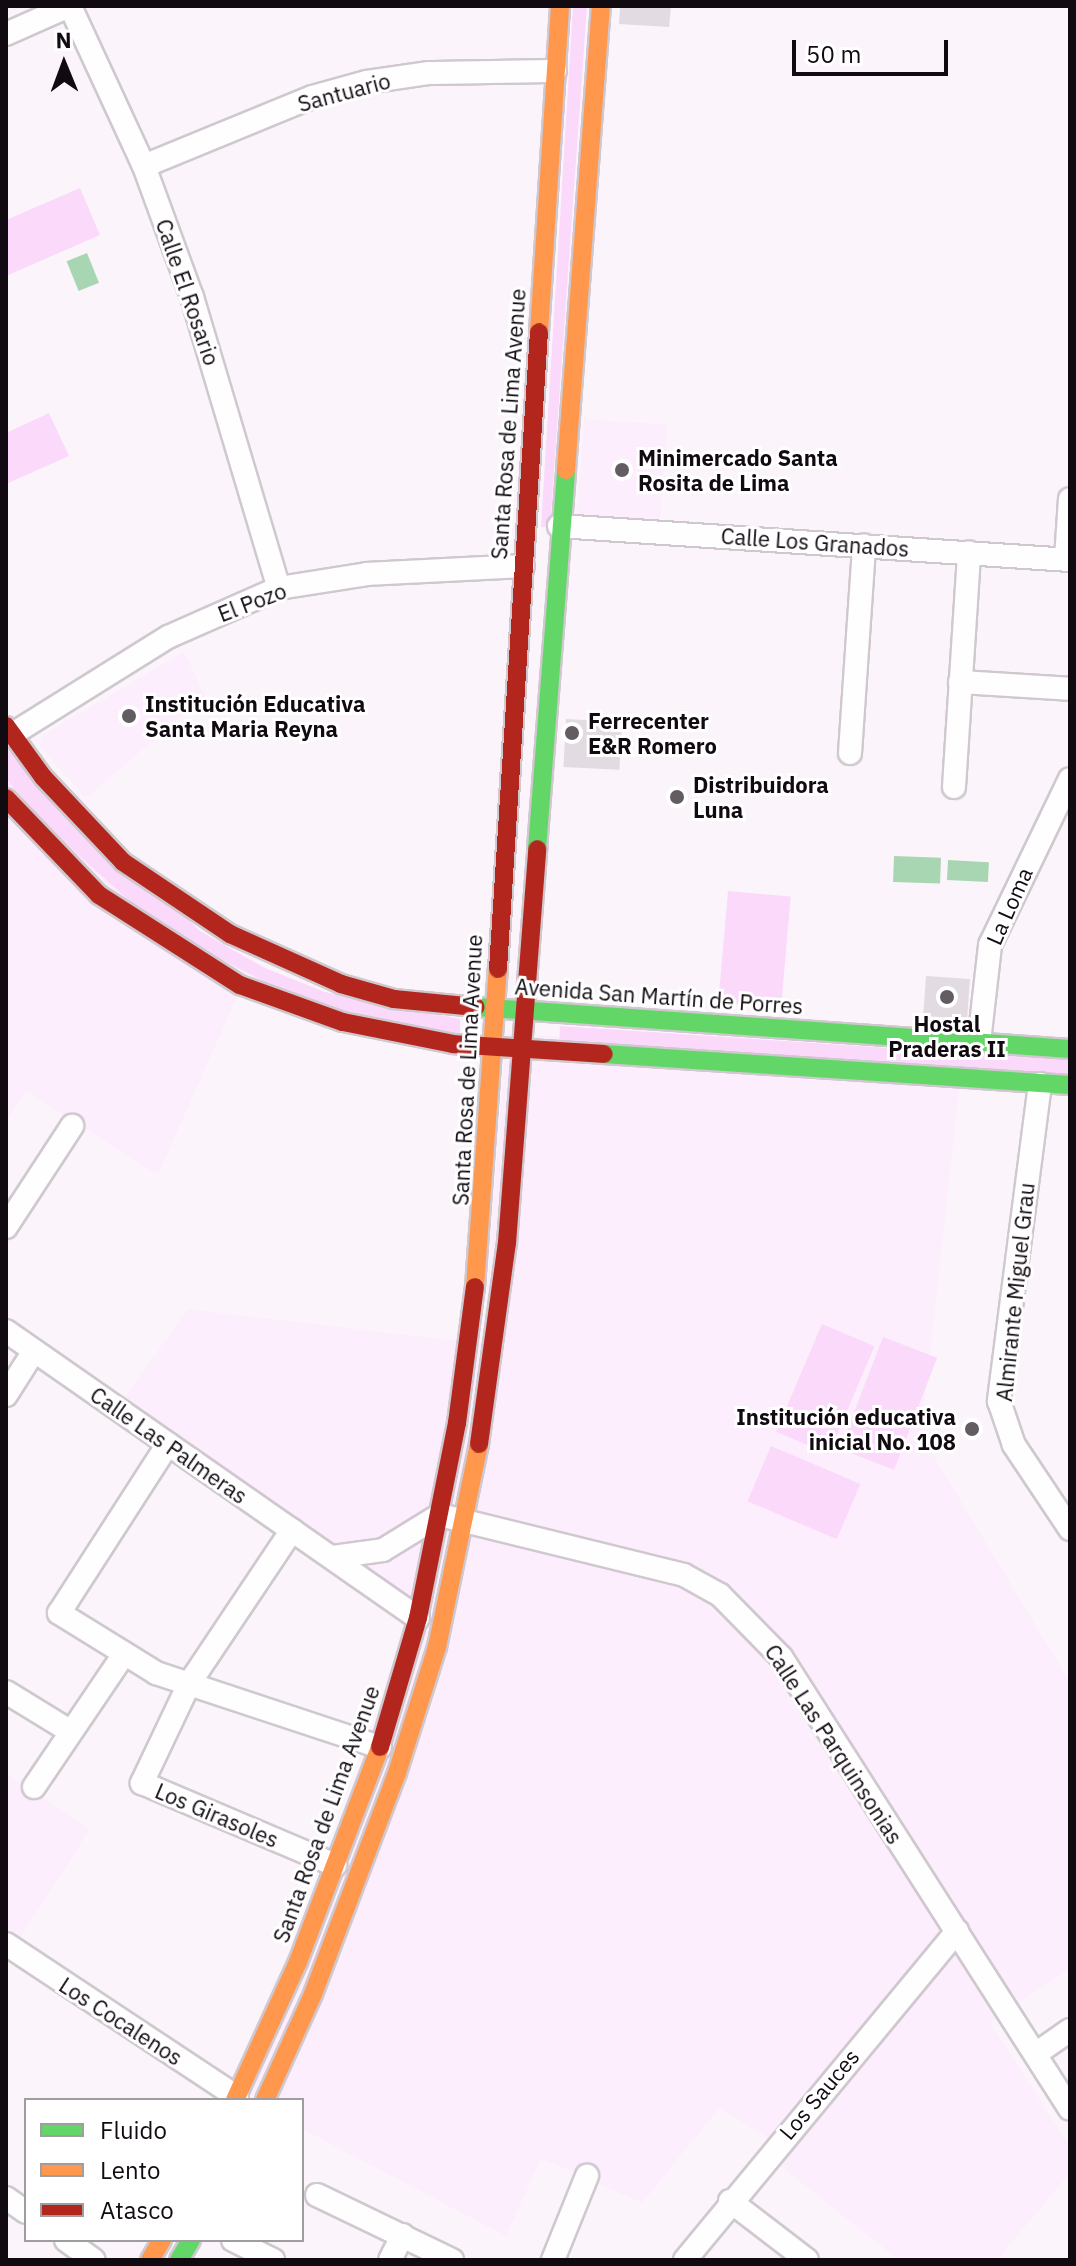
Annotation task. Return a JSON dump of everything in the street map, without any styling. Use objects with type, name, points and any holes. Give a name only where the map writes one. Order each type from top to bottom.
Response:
[{"type":"main road","name":"Santa Rosa de Lima Avenue","points":[[236,2098],[335,1865],[380,1747],[418,1618],[440,1515],[481,1241],[560,6]]},
{"type":"main road","points":[[266,2098],[318,1982],[397,1773],[437,1647],[465,1519],[507,1243],[521,1012],[601,6]]},
{"type":"main road","name":"Avenida San Martín de Porres","points":[[8,730],[43,777],[123,862],[214,925],[341,984],[394,999],[521,1012],[1070,1049]]},
{"type":"main road","points":[[7,802],[99,895],[193,959],[240,985],[343,1022],[400,1037],[493,1047],[1070,1085]]},
{"type":"main road","points":[[99,895],[123,862]]},
{"type":"main road","points":[[193,959],[214,925]]},
{"type":"main road","points":[[150,2260],[161,2242]]},
{"type":"main road","points":[[179,2260],[190,2242]]},
{"type":"street","points":[[6,34],[69,6]]},
{"type":"street","name":"Calle El Rosario","points":[[69,6],[144,166],[192,297],[279,588]]},
{"type":"street","name":"Santuario","points":[[144,166],[312,97],[367,82],[429,73],[555,71]]},
{"type":"street","points":[[1068,559],[1070,499]]},
{"type":"street","name":"Calle Los Granados","points":[[559,526],[1068,559]]},
{"type":"street","points":[[850,753],[864,545]]},
{"type":"street","points":[[954,787],[969,552]]},
{"type":"street","name":"El Pozo","points":[[8,730],[168,637],[279,588],[367,574],[523,566]]},
{"type":"street","points":[[960,682],[1070,689]]},
{"type":"street","name":"La Loma","points":[[979,1042],[990,945],[1070,779]]},
{"type":"street","name":"Almirante Miguel Grau","points":[[1040,1084],[999,1401],[1014,1445],[1070,1529]]},
{"type":"street","points":[[6,1227],[72,1126]]},
{"type":"street","name":"Calle Las Palmeras","points":[[6,1331],[418,1618]]},
{"type":"street","points":[[6,1395],[34,1351]]},
{"type":"street","points":[[168,1444],[59,1613],[156,1673],[380,1747]]},
{"type":"street","points":[[333,1557],[383,1550],[440,1515]]},
{"type":"street","name":"Calle Las Parquinsonias","points":[[440,1515],[684,1575],[741,1613],[781,1657],[1070,2109]]},
{"type":"street","points":[[189,1684],[292,1530]]},
{"type":"street","points":[[34,1787],[68,1730],[124,1654]]},
{"type":"street","name":"Los Girasoles","points":[[189,1684],[142,1783],[335,1865]]},
{"type":"street","points":[[6,1692],[68,1730]]},
{"type":"street","name":"Los Sauces","points":[[685,2260],[730,2201],[957,1931]]},
{"type":"street","name":"Los Cocalenos","points":[[6,1944],[235,2098]]},
{"type":"street","points":[[1037,2053],[1070,2030]]},
{"type":"street","points":[[553,2260],[587,2176]]},
{"type":"street","points":[[317,2195],[452,2260]]},
{"type":"street","points":[[6,2198],[24,2211]]},
{"type":"street","points":[[730,2201],[807,2260]]},
{"type":"street","points":[[390,2260],[403,2235]]},
{"type":"street","points":[[69,2242],[94,2260]]},
{"type":"street","points":[[237,2242],[273,2260]]},
{"type":"shaded area","points":[[573,6],[587,6],[550,527],[541,527]]},
{"type":"shaded area","points":[[80,188],[100,235],[6,276],[6,220]]},
{"type":"shaded area","points":[[87,253],[99,283],[79,291],[67,261]]},
{"type":"shaded area","points":[[49,413],[69,456],[6,484],[6,433]]},
{"type":"shaded area","name":"Minimercado Santa Rosita de Lima","points":[[584,419],[667,425],[660,522],[577,516]]},
{"type":"shaded area","name":"Institución Educativa Santa Maria Reyna","points":[[184,652],[205,696],[86,798],[40,747],[42,735]]},
{"type":"shaded area","points":[[6,744],[200,931],[265,968],[325,992],[460,1019],[460,1040],[314,1008],[156,925],[32,813],[6,778]]},
{"type":"shaded area","points":[[6,768],[248,972],[158,1175],[26,1091],[6,1122]]},
{"type":"shaded area","points":[[894,856],[941,858],[940,884],[893,882]]},
{"type":"shaded area","points":[[948,860],[989,862],[988,882],[947,880]]},
{"type":"shaded area","points":[[728,891],[791,896],[781,1008],[718,1003]]},
{"type":"shaded area","points":[[560,1026],[1070,1060],[1070,1076],[559,1046]]},
{"type":"shaded area","points":[[506,1033],[962,1063],[921,1435],[1070,1682],[1070,1968],[990,2023],[1070,2146],[1070,2173],[997,2260],[899,2260],[787,2171],[763,2135],[719,2108],[642,2203],[541,2158],[506,2236],[304,2130],[304,2098],[250,2098],[431,1618],[121,1402],[188,1309],[483,1344]]},
{"type":"shaded area","points":[[822,1324],[874,1346],[829,1454],[776,1432]]},
{"type":"shaded area","points":[[883,1337],[937,1358],[894,1470],[840,1449]]},
{"type":"shaded area","points":[[771,1446],[860,1484],[837,1539],[748,1501]]},
{"type":"shaded area","points":[[6,1774],[90,1829],[19,1940],[6,1932]]},
{"type":"building","points":[[620,6],[671,6],[669,27],[619,24]]},
{"type":"building","points":[[566,719],[622,722],[619,770],[563,767]]},
{"type":"building","name":"Hostal Praderas II","points":[[926,976],[970,979],[967,1019],[923,1016]]},
{"type":"traffic: fast","points":[[537,849],[566,470]]},
{"type":"traffic: fast","points":[[476,1007],[1070,1049]]},
{"type":"traffic: fast","points":[[604,1054],[1070,1085]]},
{"type":"traffic: fast","points":[[179,2260],[190,2242]]},
{"type":"traffic: slow","points":[[539,332],[560,6]]},
{"type":"traffic: slow","points":[[566,470],[601,6]]},
{"type":"traffic: slow","points":[[475,1287],[498,969]]},
{"type":"traffic: slow","points":[[266,2098],[313,1994],[397,1773],[437,1647],[479,1444]]},
{"type":"traffic: slow","points":[[236,2098],[298,1962],[380,1747]]},
{"type":"traffic: slow","points":[[150,2260],[161,2242]]},
{"type":"traffic: jam","points":[[498,969],[539,332]]},
{"type":"traffic: jam","points":[[6,726],[43,777],[123,862],[230,934],[341,984],[394,999],[476,1007]]},
{"type":"traffic: jam","points":[[6,798],[99,895],[240,985],[343,1022],[453,1044],[604,1054]]},
{"type":"traffic: jam","points":[[479,1444],[507,1243],[537,849]]},
{"type":"traffic: jam","points":[[380,1747],[418,1618],[457,1423],[475,1287]]},
{"type":"place","name":"Minimercado Santa Rosita de Lima","points":[[622,470]]},
{"type":"place","name":"Institución Educativa Santa Maria Reyna","points":[[129,716]]},
{"type":"place","name":"Ferrecenter E&R Romero","points":[[572,733]]},
{"type":"place","name":"Distribuidora Luna","points":[[677,797]]},
{"type":"place","name":"Hostal Praderas II","points":[[947,997]]},
{"type":"place","name":"Institución educativa inicial No. 108","points":[[972,1429]]}]
